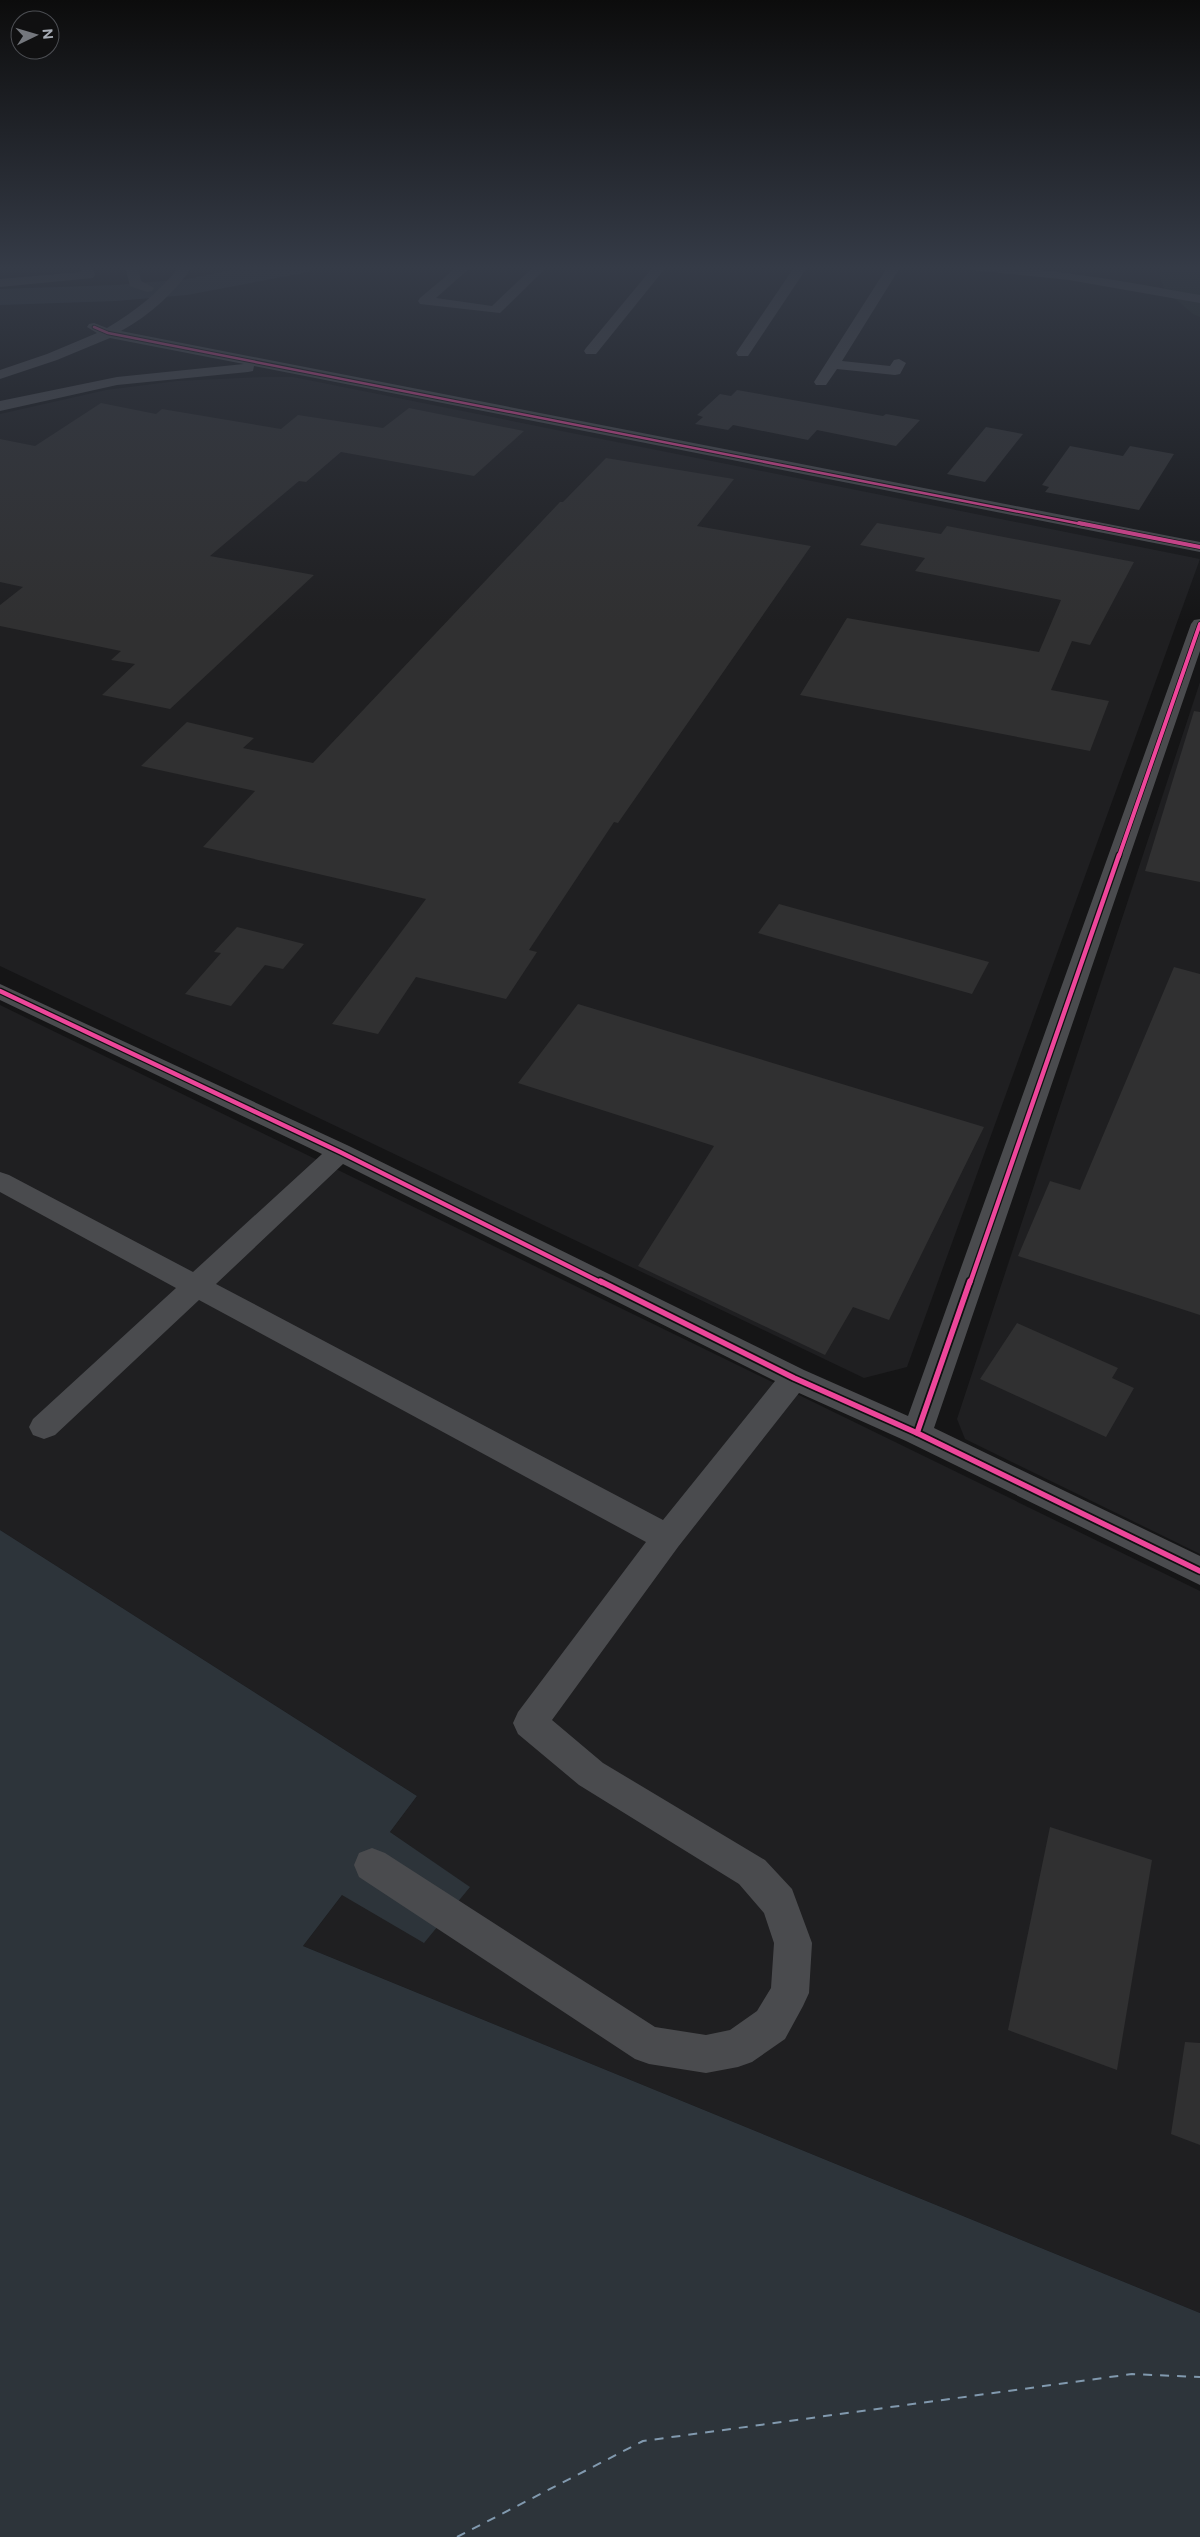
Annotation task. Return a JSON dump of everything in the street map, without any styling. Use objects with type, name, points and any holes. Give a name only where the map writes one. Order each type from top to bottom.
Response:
[{"type":"street","points":[[0,406],[74,388],[100,384]]},
{"type":"street","points":[[392,384],[1200,547]]},
{"type":"street","points":[[400,384],[1200,536]]},
{"type":"street","points":[[917,1433],[1200,624]]},
{"type":"street","points":[[0,991],[340,1152],[794,1378],[917,1433],[1200,1571]]},
{"type":"street","points":[[44,1427],[340,1152]]},
{"type":"street","points":[[0,1181],[667,1538]]},
{"type":"street","points":[[372,1865],[649,2045],[706,2054],[738,2048],[770,2025],[790,1994],[793,1943],[779,1902],[752,1872],[591,1774],[530,1724],[667,1538],[794,1378]]},
{"type":"shaded area","points":[[150,384],[330,384],[1200,559],[907,1367],[864,1378],[0,966],[0,414],[106,390]]},
{"type":"shaded area","points":[[1200,682],[1200,1554],[965,1439],[957,1419]]},
{"type":"shaded area","points":[[0,1005],[1200,1591],[1200,2313],[303,1946],[342,1895],[469,1887],[390,1832],[417,1796],[0,1530]]},
{"type":"shaded area","points":[[0,1530],[417,1796],[390,1832],[470,1887],[424,1943],[342,1895],[303,1946],[1200,2313],[1200,2537],[0,2537]]},
{"type":"building","points":[[737,390],[883,416],[886,414],[920,420],[896,446],[817,430],[808,440],[733,425],[728,430],[695,424],[703,417],[697,415],[720,394],[731,396]]},
{"type":"building","points":[[101,403],[156,414],[162,409],[281,429],[298,415],[383,428],[409,408],[524,431],[474,476],[341,452],[306,482],[299,481],[210,556],[314,575],[170,709],[102,695],[135,664],[111,660],[121,651],[0,626],[0,605],[23,587],[0,582],[0,439],[35,446]]},
{"type":"building","points":[[986,427],[1023,434],[985,482],[947,474]]},
{"type":"building","points":[[1070,446],[1123,456],[1130,446],[1174,454],[1139,510],[1045,492],[1049,487],[1042,485]]},
{"type":"building","points":[[606,458],[734,479],[697,526],[811,546],[618,823],[614,822],[529,950],[537,952],[506,999],[416,977],[378,1034],[332,1024],[426,899],[203,847],[255,791],[141,766],[187,722],[254,738],[243,748],[313,763],[560,502],[563,502]]},
{"type":"building","points":[[877,523],[941,534],[947,526],[1134,562],[1090,645],[1072,641],[1051,690],[1109,701],[1090,751],[800,695],[847,618],[1039,652],[1061,600],[915,571],[925,558],[860,545]]},
{"type":"building","points":[[1194,711],[1200,712],[1200,882],[1145,871]]},
{"type":"building","points":[[779,904],[989,962],[972,994],[758,933]]},
{"type":"building","points":[[237,927],[304,944],[283,969],[265,965],[231,1006],[185,994],[221,953],[214,952]]},
{"type":"building","points":[[1174,967],[1200,974],[1200,1315],[1018,1256],[1050,1181],[1080,1190]]},
{"type":"building","points":[[578,1004],[984,1127],[889,1320],[853,1307],[825,1355],[638,1266],[714,1146],[518,1083]]},
{"type":"building","points":[[1017,1323],[1118,1368],[1112,1378],[1134,1388],[1106,1437],[980,1379]]},
{"type":"building","points":[[1050,1827],[1152,1860],[1117,2070],[1008,2030]]},
{"type":"building","points":[[1185,2042],[1200,2043],[1200,2145],[1171,2134]]},
{"type":"ferry route","points":[[457,2537],[643,2441],[1132,2374],[1200,2377]]},
{"type":"cycle path","points":[[370,384],[1200,547]]},
{"type":"cycle path","points":[[917,1433],[1200,624]]},
{"type":"cycle path","points":[[0,991],[340,1152],[794,1378],[917,1433],[1200,1571]]}]
